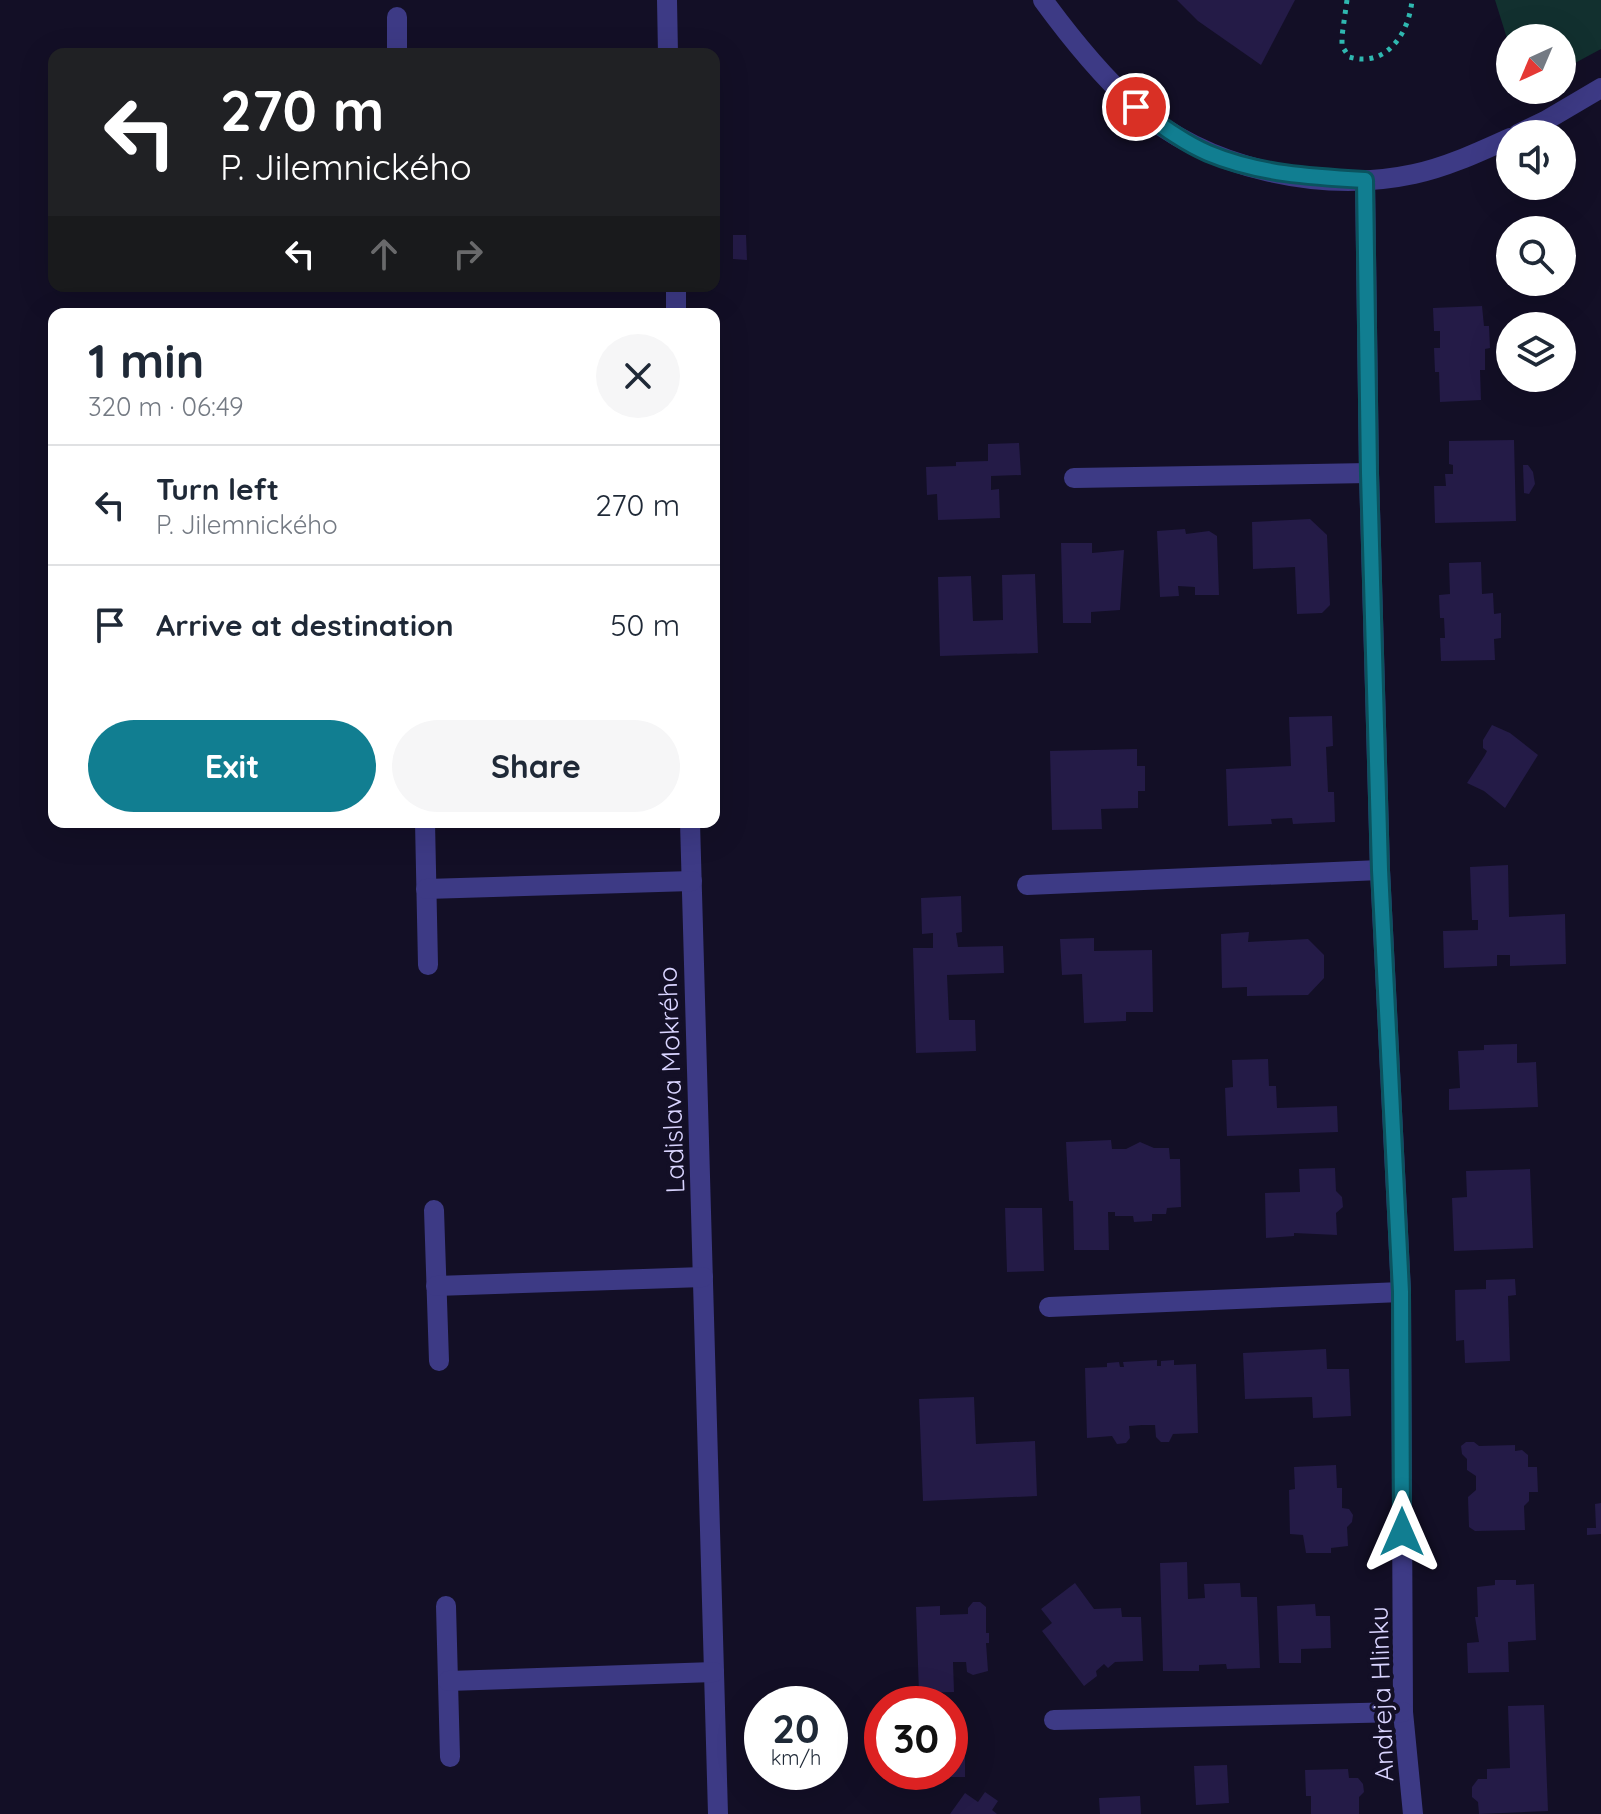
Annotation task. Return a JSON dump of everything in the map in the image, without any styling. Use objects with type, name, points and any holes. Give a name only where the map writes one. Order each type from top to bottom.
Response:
[{"type":"street","points":[[667,0],[668,48]]},
{"type":"street","points":[[1043,0],[1096,67],[1136,107],[1206,153],[1253,169],[1309,177],[1365,180],[1414,174],[1472,156],[1496,145]]},
{"type":"street","points":[[397,17],[397,48]]},
{"type":"street","points":[[1547,120],[1601,88]]},
{"type":"street","name":"Andreja Hlinku","points":[[1365,180],[1380,870],[1401,1292],[1403,1712],[1413,1814]]},
{"type":"street","points":[[1074,478],[1369,473]]},
{"type":"street","points":[[425,828],[428,965]]},
{"type":"street","name":"Ladislava Mokrého","points":[[690,828],[718,1814]]},
{"type":"street","points":[[1027,885],[1380,870]]},
{"type":"street","points":[[426,889],[692,881]]},
{"type":"street","points":[[434,1210],[439,1361]]},
{"type":"street","points":[[436,1286],[703,1277]]},
{"type":"street","points":[[1049,1307],[1401,1292]]},
{"type":"street","points":[[446,1606],[450,1757]]},
{"type":"street","points":[[448,1681],[714,1672]]},
{"type":"street","points":[[1054,1720],[1403,1712]]},
{"type":"path","points":[[1347,0],[1342,46],[1349,57],[1362,61],[1374,59],[1389,50],[1400,37],[1411,12],[1412,0]]},
{"type":"green space","points":[[1495,0],[1601,0],[1601,49],[1576,62],[1576,24],[1502,24]]},
{"type":"building","points":[[1177,0],[1295,0],[1261,65],[1198,21]]},
{"type":"building","points":[[733,235],[746,235],[747,260],[733,259]]},
{"type":"building","points":[[1482,306],[1484,326],[1489,326],[1490,348],[1485,349],[1485,370],[1480,370],[1481,400],[1440,402],[1434,348],[1440,348],[1440,331],[1434,331],[1433,308]]},
{"type":"building","points":[[1514,440],[1516,521],[1435,523],[1434,486],[1446,486],[1445,474],[1453,474],[1453,465],[1449,464],[1449,441]]},
{"type":"building","points":[[1019,443],[1021,475],[991,476],[991,490],[999,489],[1000,518],[938,520],[937,494],[927,495],[926,467],[988,461],[988,444]]},
{"type":"building","points":[[1523,465],[1528,465],[1533,472],[1535,484],[1529,494],[1524,493]]},
{"type":"building","points":[[1310,519],[1327,535],[1330,605],[1322,613],[1297,614],[1295,567],[1253,569],[1252,522]]},
{"type":"building","points":[[1185,529],[1186,534],[1209,531],[1217,536],[1219,595],[1195,595],[1195,587],[1178,586],[1179,596],[1160,597],[1157,531]]},
{"type":"building","points":[[1061,543],[1092,543],[1092,553],[1124,550],[1120,610],[1091,612],[1091,623],[1063,623]]},
{"type":"building","points":[[1481,562],[1482,594],[1493,593],[1494,614],[1501,613],[1501,638],[1494,639],[1495,660],[1441,661],[1440,638],[1445,638],[1439,595],[1450,594],[1449,563]]},
{"type":"building","points":[[1035,574],[1038,653],[940,656],[938,577],[971,576],[973,621],[1003,620],[1002,575]]},
{"type":"building","points":[[1332,716],[1333,746],[1326,747],[1328,792],[1334,792],[1335,822],[1293,824],[1292,818],[1271,819],[1272,824],[1228,826],[1226,769],[1291,766],[1289,717]]},
{"type":"building","points":[[1492,725],[1510,733],[1538,755],[1505,808],[1484,791],[1467,783],[1487,751],[1483,748],[1483,740]]},
{"type":"building","points":[[1137,749],[1137,766],[1145,766],[1145,791],[1138,791],[1138,808],[1101,809],[1102,829],[1052,830],[1050,751]]},
{"type":"building","points":[[1508,865],[1509,917],[1565,914],[1566,964],[1510,966],[1510,955],[1497,955],[1497,966],[1444,968],[1443,931],[1478,930],[1478,920],[1472,920],[1470,867]]},
{"type":"building","points":[[961,896],[962,932],[956,933],[958,947],[1003,946],[1004,973],[947,975],[949,1020],[975,1020],[976,1051],[916,1053],[913,948],[933,948],[933,933],[922,934],[921,898]]},
{"type":"building","points":[[1249,932],[1248,942],[1308,939],[1324,955],[1324,978],[1308,995],[1247,996],[1247,987],[1222,988],[1221,934]]},
{"type":"building","points":[[1094,938],[1094,951],[1152,950],[1153,1012],[1126,1012],[1126,1021],[1084,1023],[1082,974],[1062,975],[1060,939]]},
{"type":"building","points":[[1517,1044],[1517,1063],[1536,1062],[1538,1107],[1449,1110],[1449,1089],[1460,1088],[1458,1051],[1484,1050],[1484,1045]]},
{"type":"building","points":[[1268,1059],[1269,1086],[1276,1086],[1277,1108],[1337,1106],[1338,1132],[1227,1136],[1225,1088],[1233,1087],[1232,1060]]},
{"type":"building","points":[[1111,1140],[1112,1149],[1126,1149],[1140,1142],[1154,1148],[1169,1148],[1170,1159],[1180,1159],[1181,1207],[1167,1208],[1166,1214],[1152,1214],[1152,1221],[1134,1222],[1133,1216],[1115,1216],[1115,1212],[1108,1212],[1109,1250],[1074,1250],[1073,1201],[1069,1201],[1066,1142]]},
{"type":"building","points":[[1335,1168],[1336,1191],[1342,1197],[1343,1207],[1336,1213],[1337,1235],[1294,1233],[1294,1236],[1266,1238],[1265,1193],[1300,1192],[1299,1169]]},
{"type":"building","points":[[1530,1169],[1533,1248],[1454,1251],[1452,1198],[1467,1197],[1466,1171]]},
{"type":"building","points":[[1005,1208],[1042,1208],[1044,1271],[1007,1272]]},
{"type":"building","points":[[1515,1279],[1516,1295],[1508,1296],[1510,1361],[1465,1363],[1464,1340],[1456,1341],[1455,1290],[1486,1289],[1486,1280]]},
{"type":"building","points":[[1326,1349],[1327,1369],[1349,1369],[1351,1416],[1313,1418],[1312,1397],[1245,1399],[1243,1353]]},
{"type":"building","points":[[1157,1360],[1157,1366],[1161,1366],[1161,1361],[1174,1360],[1174,1365],[1196,1364],[1198,1433],[1173,1434],[1169,1442],[1161,1442],[1156,1437],[1155,1425],[1142,1425],[1129,1426],[1130,1438],[1126,1443],[1117,1444],[1112,1436],[1087,1438],[1085,1368],[1107,1367],[1107,1363],[1119,1362],[1120,1367],[1124,1367],[1123,1362]]},
{"type":"building","points":[[974,1397],[976,1444],[1035,1441],[1037,1496],[923,1501],[919,1399]]},
{"type":"building","points":[[1466,1442],[1479,1446],[1515,1445],[1515,1451],[1522,1450],[1528,1455],[1528,1467],[1537,1467],[1538,1492],[1529,1492],[1529,1501],[1524,1506],[1525,1530],[1475,1531],[1469,1527],[1468,1497],[1476,1490],[1476,1476],[1467,1470],[1467,1459],[1462,1454],[1461,1446]]},
{"type":"building","points":[[1336,1465],[1337,1488],[1342,1488],[1342,1508],[1349,1509],[1353,1515],[1347,1527],[1348,1546],[1331,1548],[1331,1553],[1306,1553],[1303,1535],[1290,1534],[1289,1490],[1295,1489],[1294,1467]]},
{"type":"building","points":[[1601,1503],[1601,1534],[1587,1535],[1587,1528],[1596,1528],[1595,1504]]},
{"type":"building","points":[[1187,1562],[1188,1599],[1205,1598],[1204,1584],[1240,1583],[1241,1597],[1257,1597],[1260,1668],[1227,1669],[1226,1664],[1199,1665],[1199,1671],[1163,1671],[1160,1563]]},
{"type":"building","points":[[1495,1580],[1516,1580],[1516,1585],[1534,1584],[1536,1640],[1508,1642],[1509,1672],[1468,1673],[1467,1643],[1479,1642],[1475,1617],[1478,1617],[1477,1587],[1495,1585]]},
{"type":"building","points":[[1075,1583],[1094,1609],[1121,1608],[1122,1617],[1141,1617],[1143,1661],[1115,1662],[1108,1668],[1104,1664],[1096,1671],[1097,1676],[1084,1686],[1042,1631],[1052,1623],[1041,1609]]},
{"type":"building","points":[[973,1602],[980,1602],[986,1607],[988,1671],[973,1675],[967,1672],[966,1662],[953,1662],[954,1686],[919,1686],[916,1607],[940,1606],[940,1615],[968,1614]]},
{"type":"building","points":[[1315,1604],[1316,1616],[1330,1616],[1331,1648],[1301,1649],[1301,1663],[1279,1663],[1277,1606]]},
{"type":"building","points":[[1544,1705],[1548,1811],[1479,1814],[1478,1802],[1472,1797],[1472,1787],[1478,1779],[1487,1779],[1487,1769],[1510,1768],[1508,1706]]},
{"type":"building","points":[[1227,1765],[1229,1803],[1196,1805],[1194,1766]]},
{"type":"building","points":[[1348,1769],[1349,1778],[1358,1778],[1363,1784],[1359,1814],[1311,1814],[1311,1796],[1306,1796],[1305,1770]]},
{"type":"building","points":[[985,1792],[998,1801],[992,1810],[997,1814],[950,1814],[965,1793],[978,1802]]},
{"type":"building","points":[[1140,1796],[1141,1814],[1100,1814],[1099,1798]]},
{"type":"route","points":[[1136,107],[1206,153],[1253,169],[1309,177],[1365,180],[1380,870],[1401,1292],[1402,1532]]}]
